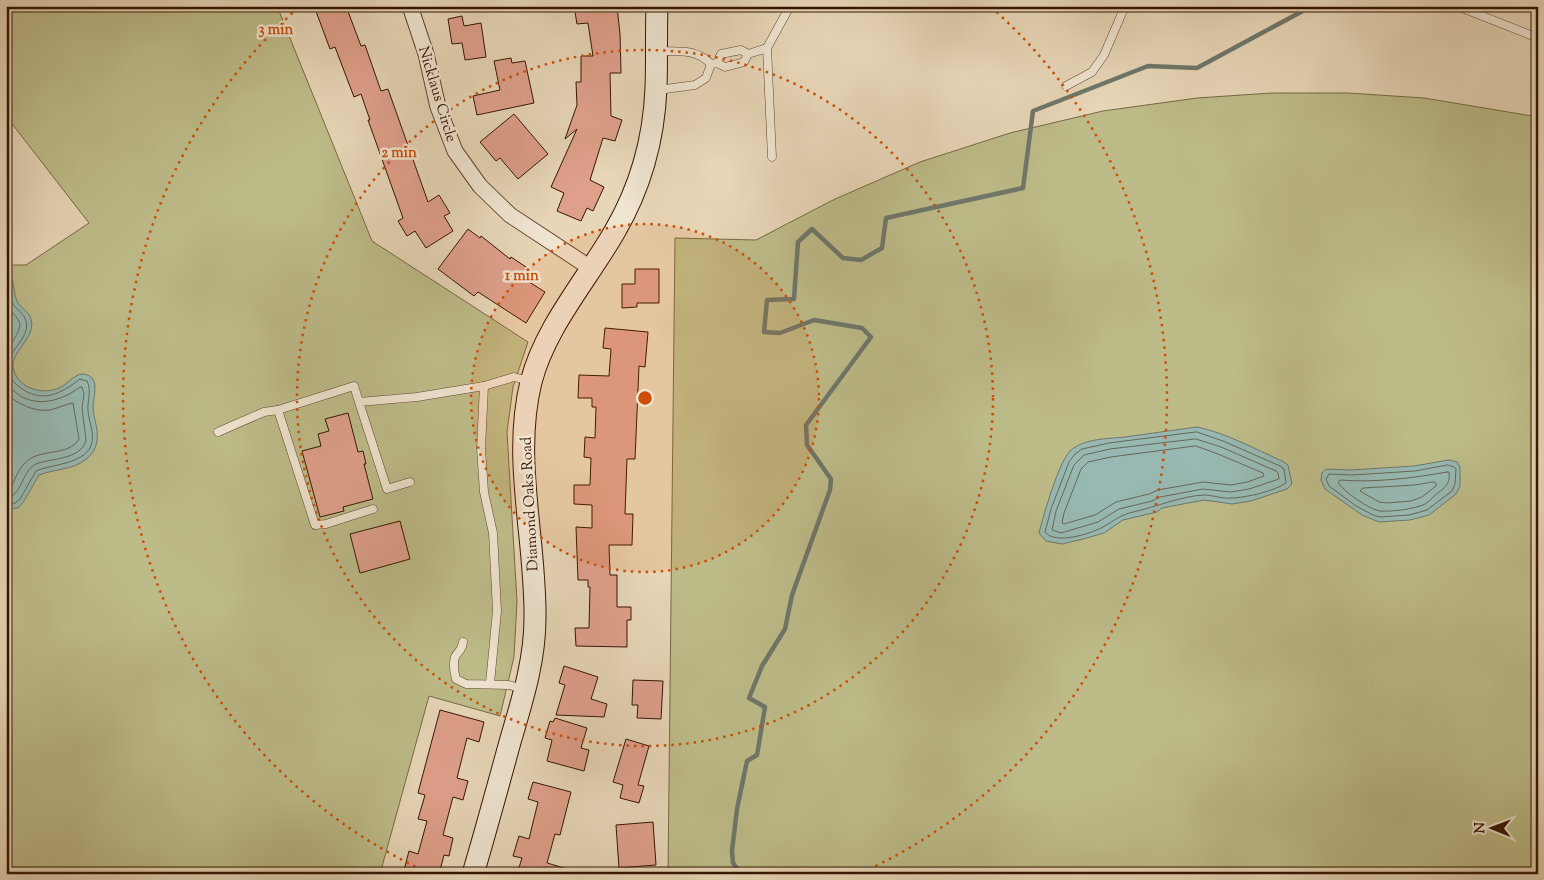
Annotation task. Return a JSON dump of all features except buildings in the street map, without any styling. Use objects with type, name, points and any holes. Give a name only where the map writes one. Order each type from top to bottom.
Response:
[{"type":"street","name":"Nicklaus Circle","points":[[410,6],[426,54],[438,107],[455,150],[480,186],[510,215],[592,269]]},
{"type":"street","name":"Diamond Oaks Road","points":[[474,874],[525,690],[533,645],[535,618],[524,438],[525,417],[532,381],[542,349],[616,230],[631,200],[643,166],[656,90],[657,6]]},
{"type":"lane","points":[[772,157],[768,48],[790,6]]},
{"type":"lane","points":[[1066,86],[1092,72],[1104,55],[1125,6]]},
{"type":"lane","points":[[1457,6],[1538,38]]},
{"type":"lane","points":[[656,90],[695,85],[706,78],[714,63],[722,54],[741,50],[748,54],[768,48]]},
{"type":"lane","points":[[656,51],[693,53],[725,67],[744,62],[748,54]]},
{"type":"lane","points":[[359,402],[417,397],[484,386],[514,377],[532,381]]},
{"type":"lane","points":[[218,432],[264,412],[278,410],[354,386],[387,489],[410,482]]},
{"type":"lane","points":[[484,386],[481,448],[484,492],[493,533],[497,611],[490,683]]},
{"type":"lane","points":[[278,410],[315,525],[326,524],[373,509]]},
{"type":"lane","points":[[463,642],[462,650],[456,656],[454,669],[456,679],[466,684],[490,683],[509,685],[525,690]]},
{"type":"shaded area","points":[[6,6],[277,6],[372,241],[528,342],[513,387],[507,432],[517,601],[514,657],[500,716],[429,696],[380,874],[6,874],[6,265],[26,265],[89,223],[6,116]]},
{"type":"shaded area","points":[[1272,93],[1348,93],[1424,98],[1538,117],[1538,874],[668,874],[675,238],[756,240],[833,200],[920,162],[1010,133],[1103,111],[1197,98]]},
{"type":"water","points":[[6,269],[13,280],[17,301],[31,319],[32,326],[13,364],[17,377],[21,382],[33,389],[46,391],[59,388],[80,374],[85,374],[92,378],[95,385],[93,410],[97,427],[97,443],[89,457],[80,463],[69,468],[39,475],[18,508],[6,509]]},
{"type":"water","points":[[1197,427],[1230,437],[1282,461],[1288,465],[1292,484],[1287,489],[1251,501],[1232,504],[1204,500],[1162,508],[1157,512],[1123,520],[1104,533],[1062,544],[1046,541],[1039,533],[1052,490],[1065,457],[1070,451],[1089,441]]},
{"type":"water","points":[[1449,460],[1457,462],[1460,467],[1460,486],[1456,494],[1429,515],[1410,520],[1379,522],[1362,515],[1325,489],[1321,480],[1322,473],[1326,469],[1351,470],[1414,466]]},
{"type":"waterway","points":[[741,874],[733,863],[732,851],[737,809],[747,761],[757,755],[765,707],[749,698],[762,666],[785,629],[792,595],[830,490],[831,479],[807,445],[806,425],[871,337],[862,328],[814,320],[780,333],[764,332],[767,300],[794,299],[798,242],[812,229],[843,258],[861,260],[882,248],[886,218],[1023,188],[1033,111],[1148,66],[1197,68],[1312,6]]}]
